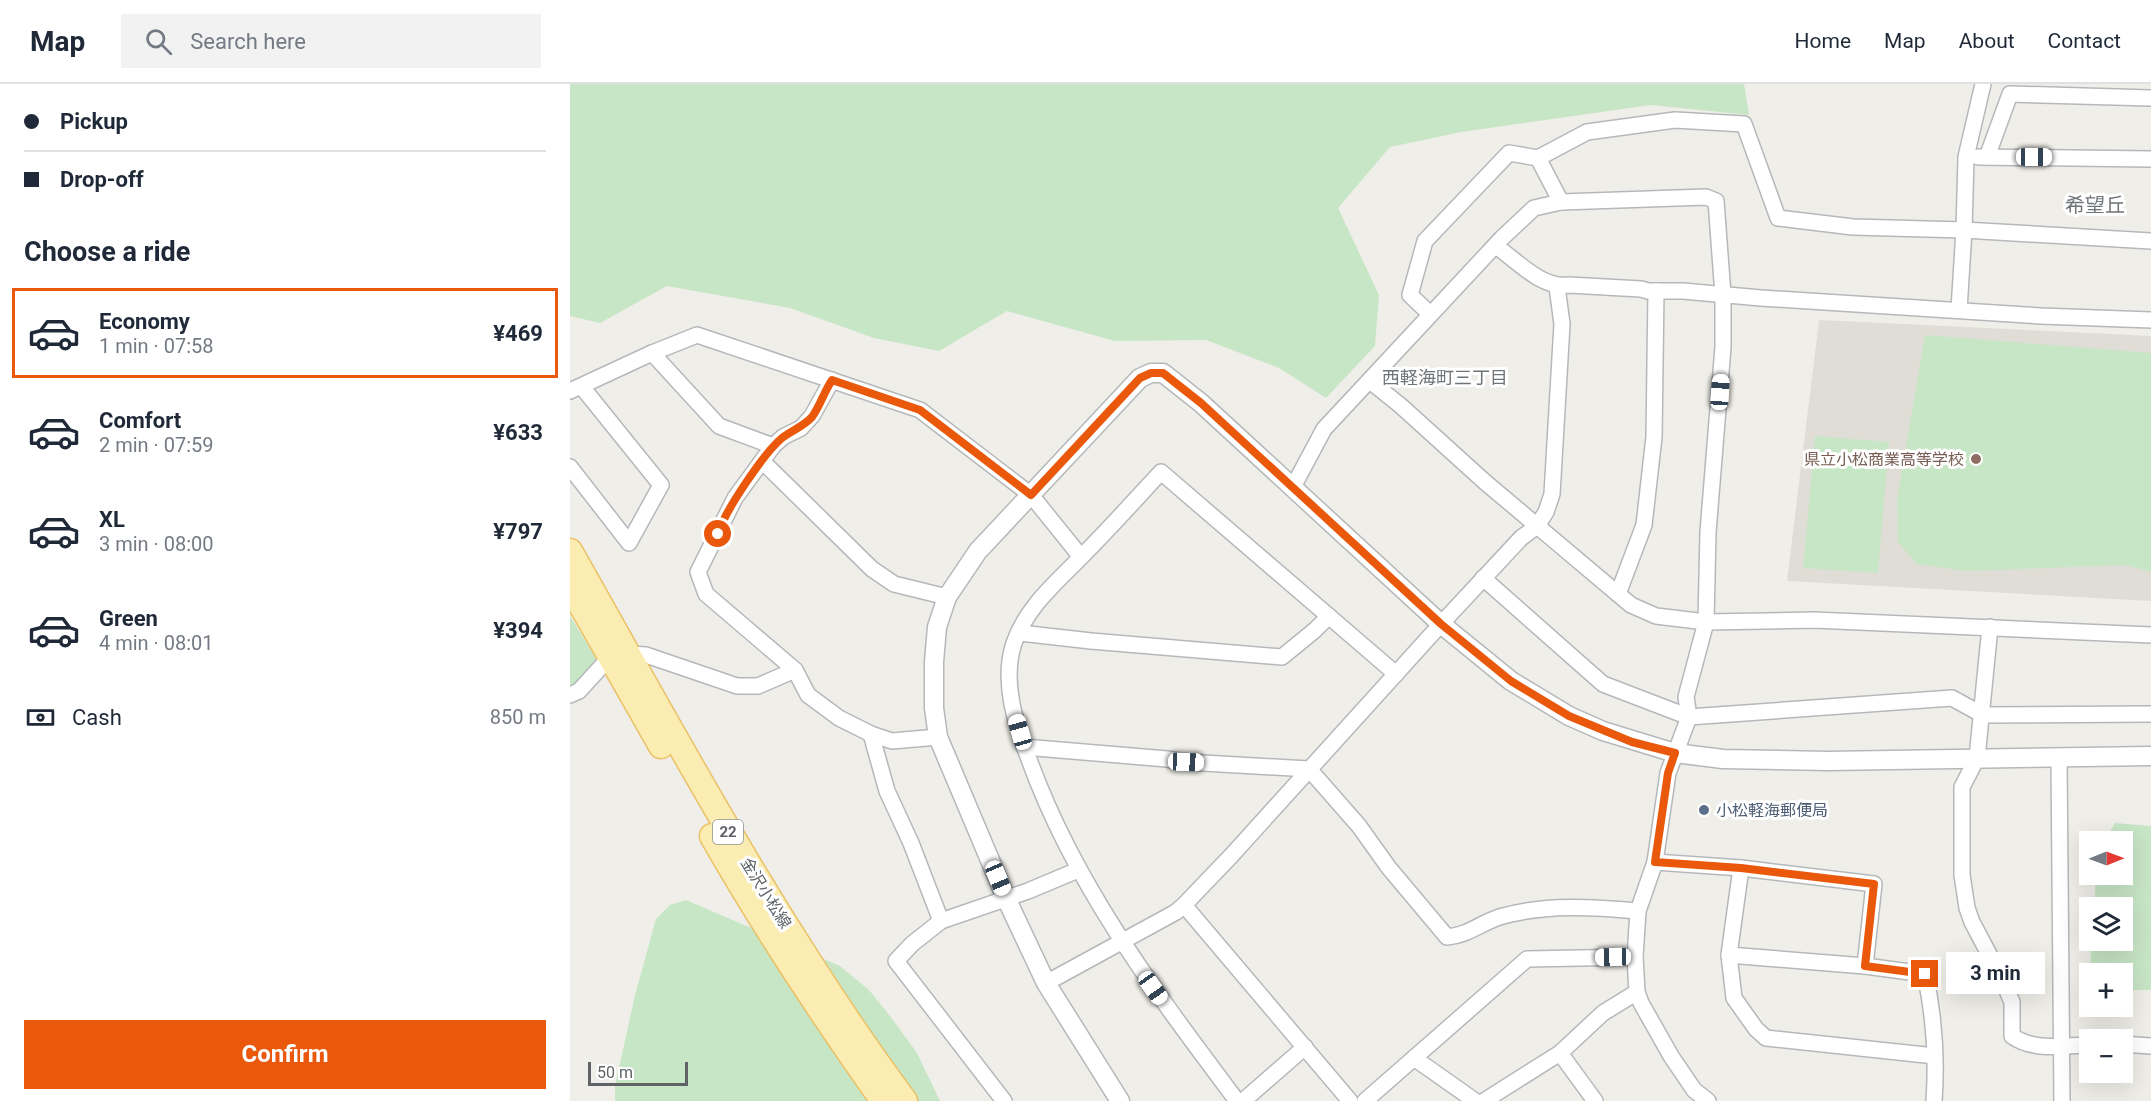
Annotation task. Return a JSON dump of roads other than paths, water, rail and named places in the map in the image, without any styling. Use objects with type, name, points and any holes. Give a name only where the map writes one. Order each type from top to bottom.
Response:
[{"type":"main road","name":"金沢小松線","points":[[570,551],[619,655],[745,893],[824,1018],[883,1101]]},
{"type":"main road","name":"金沢小松線","points":[[570,586],[619,655],[797,943],[874,1059],[905,1101]]},
{"type":"street","points":[[1959,310],[1966,157],[1983,84]]},
{"type":"street","points":[[1987,157],[2010,94],[2151,98]]},
{"type":"street","points":[[1430,314],[1410,295],[1425,242],[1509,153],[1538,158],[1587,132],[1675,120],[1744,124],[1778,218],[1853,227],[1964,230],[2151,241]]},
{"type":"street","points":[[1966,157],[2151,159]]},
{"type":"street","points":[[1538,158],[1561,202]]},
{"type":"street","points":[[1293,487],[1324,429],[1418,331],[1430,314],[1534,208],[1561,202],[1706,197],[1716,201],[1724,295],[1723,347],[1708,532],[1706,622],[1686,697],[1689,717],[1668,773],[1655,862],[1638,911],[1635,957],[1637,992],[1641,1003],[1671,1056],[1694,1090],[1708,1101]]},
{"type":"street","points":[[1496,246],[1538,277],[1557,287],[1569,285],[1683,291],[2041,316],[2151,320]]},
{"type":"street","points":[[1046,983],[1176,912],[1184,905],[1483,578],[1521,538],[1538,526],[1552,494],[1562,324],[1557,287]]},
{"type":"street","points":[[1618,594],[1644,525],[1654,437],[1656,291]]},
{"type":"street","points":[[570,467],[629,543],[661,485],[576,389],[652,353],[697,335],[920,410],[1031,495],[1082,557]]},
{"type":"street","points":[[652,353],[719,426],[773,446]]},
{"type":"street","points":[[1120,1101],[1046,983],[1006,898],[938,737],[934,708],[934,662],[937,627],[947,597],[978,551],[1140,378],[1151,373],[1163,373],[1193,397],[1441,624],[1511,681],[1569,716],[1632,742],[1675,753],[1723,759],[1804,761],[2151,756]]},
{"type":"street","points":[[832,380],[812,416],[801,428],[783,437],[773,446],[735,498],[698,572],[706,594],[795,670],[808,694],[839,718],[892,741],[938,737]]},
{"type":"street","points":[[1370,381],[1631,605],[1656,616],[1706,622],[1814,620],[2151,635]]},
{"type":"street","points":[[762,461],[872,569],[894,584],[947,597]]},
{"type":"street","points":[[1237,1101],[1121,942],[1078,870],[1044,801],[1024,747],[1011,701],[1009,666],[1015,642],[1037,602],[1161,472],[1396,674]]},
{"type":"street","points":[[1483,578],[1603,684],[1689,717],[1952,698],[1983,714],[2151,714]]},
{"type":"street","points":[[1020,633],[1282,657],[1329,616]]},
{"type":"street","points":[[1990,627],[1977,758],[1962,787],[1962,875],[1967,908],[2012,1002],[2012,1036],[2022,1044],[2061,1048],[2079,1046]]},
{"type":"street","points":[[570,695],[579,691],[619,655],[646,655],[737,686],[758,686],[795,670]]},
{"type":"street","points":[[872,734],[888,791],[941,921]]},
{"type":"street","points":[[1024,747],[1186,762],[1309,769],[1359,826],[1389,868],[1447,937],[1461,936],[1501,916],[1547,908],[1605,908],[1638,911]]},
{"type":"street","points":[[2059,759],[2062,1101]]},
{"type":"street","points":[[1655,862],[1741,868],[1874,884],[1865,966]]},
{"type":"street","points":[[1741,868],[1729,955],[1734,998],[1756,1029],[1766,1038],[1935,1056]]},
{"type":"street","points":[[1004,1101],[896,961],[912,944],[941,921],[1028,891],[1078,870]]},
{"type":"street","points":[[1184,905],[1350,1101]]},
{"type":"street","points":[[1729,955],[1865,966],[1925,974],[1935,1056],[1935,1101]]},
{"type":"street","points":[[1365,1101],[1527,959],[1635,957]]},
{"type":"street","points":[[1484,1101],[1560,1053],[1603,1013],[1637,992]]},
{"type":"street","points":[[2133,1045],[2151,1046]]},
{"type":"street","points":[[1243,1101],[1305,1047]]},
{"type":"street","points":[[1560,1053],[1595,1101]]},
{"type":"street","points":[[1414,1058],[1475,1101]]},
{"type":"place","name":"県立小松商業高等学校","points":[[1976,459]]},
{"type":"place","name":"小松軽海郵便局","points":[[1704,810]]},
{"type":"district","name":"希望丘","points":[[2095,205]]},
{"type":"district","name":"西軽海町三丁目","points":[[1445,377]]}]
